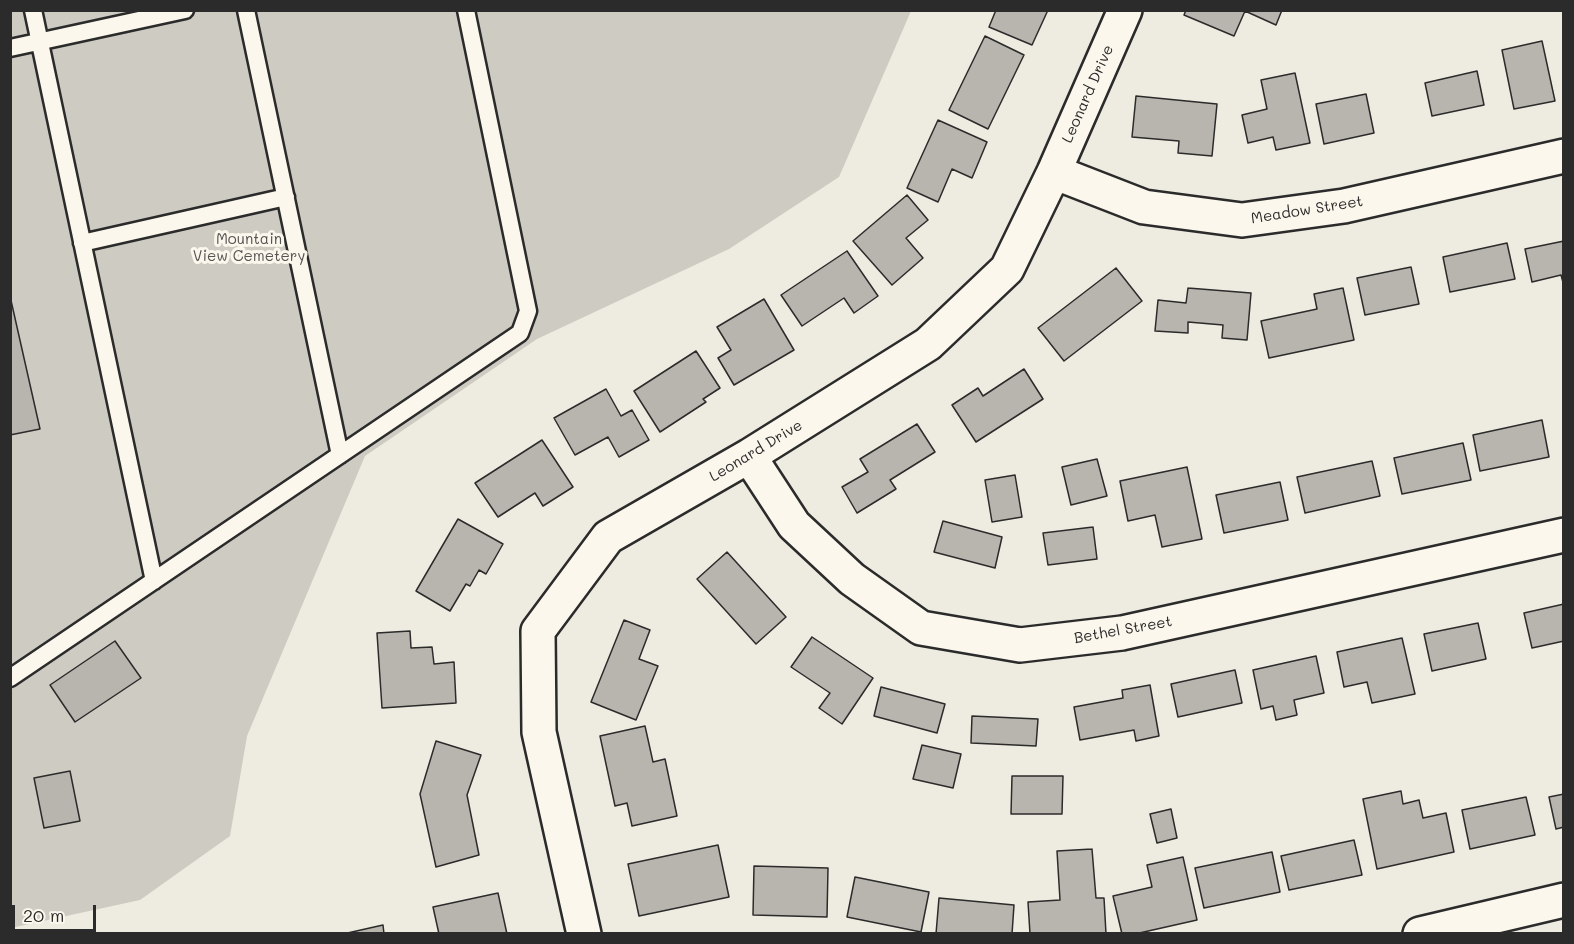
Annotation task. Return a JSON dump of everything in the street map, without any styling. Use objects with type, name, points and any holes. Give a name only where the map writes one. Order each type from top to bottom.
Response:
[{"type":"street","name":"Leonard Drive","points":[[584,933],[539,732],[538,631],[608,537],[749,456],[928,344],[1007,269],[1054,172],[1125,10]]},
{"type":"street","name":"Meadow Street","points":[[1054,172],[1144,207],[1242,220],[1344,206],[1563,156]]},
{"type":"street","name":"Bethel Street","points":[[749,456],[794,525],[852,579],[921,628],[1020,645],[1122,633],[1563,535]]},
{"type":"street","points":[[1420,933],[1563,900]]},
{"type":"lane","points":[[33,10],[154,581]]},
{"type":"lane","points":[[10,48],[185,10]]},
{"type":"lane","points":[[246,10],[340,455]]},
{"type":"lane","points":[[10,678],[520,333],[528,311],[466,10]]},
{"type":"lane","points":[[82,243],[286,197]]},
{"type":"green space","name":"Mountain View Cemetery","points":[[10,11],[911,11],[839,177],[729,249],[537,339],[365,456],[247,736],[230,836],[140,900],[11,928]]},
{"type":"building","points":[[996,10],[1048,10],[1032,45],[989,27]]},
{"type":"building","points":[[1186,10],[1282,10],[1276,25],[1245,11],[1234,36],[1184,15]]},
{"type":"building","points":[[985,36],[1024,55],[988,129],[949,110]]},
{"type":"building","points":[[1542,41],[1555,101],[1514,109],[1502,50]]},
{"type":"building","points":[[1477,71],[1484,105],[1432,116],[1425,83]]},
{"type":"building","points":[[1295,73],[1310,143],[1276,150],[1273,137],[1248,143],[1242,115],[1267,109],[1261,80]]},
{"type":"building","points":[[1366,94],[1374,133],[1324,144],[1316,104]]},
{"type":"building","points":[[1136,96],[1217,104],[1212,156],[1178,153],[1179,141],[1132,137]]},
{"type":"building","points":[[938,120],[987,142],[972,178],[952,169],[938,202],[907,188]]},
{"type":"building","points":[[907,195],[928,220],[906,238],[923,258],[892,285],[853,241]]},
{"type":"building","points":[[1564,241],[1564,286],[1561,275],[1532,282],[1525,249]]},
{"type":"building","points":[[1507,243],[1515,279],[1450,292],[1443,257]]},
{"type":"building","points":[[847,251],[878,296],[854,313],[844,298],[802,326],[781,295]]},
{"type":"building","points":[[1411,267],[1419,304],[1365,315],[1357,278]]},
{"type":"building","points":[[1116,268],[1142,301],[1064,361],[1038,328]]},
{"type":"building","points":[[1188,288],[1251,293],[1247,340],[1222,338],[1223,325],[1188,322],[1188,333],[1155,331],[1158,300],[1186,303]]},
{"type":"building","points":[[1343,288],[1354,340],[1269,358],[1261,321],[1317,309],[1314,294]]},
{"type":"building","points":[[10,296],[40,429],[10,435]]},
{"type":"building","points":[[764,299],[794,350],[734,385],[718,358],[731,350],[717,327]]},
{"type":"building","points":[[696,351],[720,388],[703,399],[706,402],[660,432],[634,391]]},
{"type":"building","points":[[1024,369],[1043,399],[976,442],[952,405],[978,388],[983,396]]},
{"type":"building","points":[[606,389],[621,416],[632,410],[649,440],[619,457],[608,437],[575,455],[554,418]]},
{"type":"building","points":[[1542,420],[1549,457],[1480,471],[1473,435]]},
{"type":"building","points":[[917,424],[935,452],[890,480],[896,489],[857,513],[842,487],[868,472],[860,459]]},
{"type":"building","points":[[542,440],[573,487],[543,506],[535,493],[498,517],[475,483]]},
{"type":"building","points":[[1463,443],[1471,480],[1402,494],[1394,458]]},
{"type":"building","points":[[1097,459],[1107,496],[1071,505],[1062,467]]},
{"type":"building","points":[[1372,461],[1380,496],[1305,513],[1297,477]]},
{"type":"building","points":[[1187,467],[1202,539],[1162,547],[1155,515],[1128,521],[1120,481]]},
{"type":"building","points":[[1015,475],[1022,517],[992,522],[985,480]]},
{"type":"building","points":[[1280,482],[1288,520],[1224,533],[1216,495]]},
{"type":"building","points":[[458,519],[503,544],[486,574],[479,570],[470,586],[466,584],[450,611],[416,591]]},
{"type":"building","points":[[943,521],[1002,537],[995,568],[934,552]]},
{"type":"building","points":[[1093,527],[1097,559],[1048,565],[1043,533]]},
{"type":"building","points":[[727,552],[786,617],[756,644],[697,579]]},
{"type":"building","points":[[1564,604],[1564,641],[1532,648],[1524,613]]},
{"type":"building","points":[[624,620],[650,630],[639,659],[658,666],[636,720],[591,702]]},
{"type":"building","points":[[1478,623],[1486,659],[1432,671],[1424,634]]},
{"type":"building","points":[[410,631],[411,648],[432,647],[434,664],[454,662],[456,703],[382,708],[377,633]]},
{"type":"building","points":[[812,637],[873,678],[842,724],[819,708],[830,693],[791,667]]},
{"type":"building","points":[[1402,638],[1415,694],[1372,703],[1367,682],[1344,687],[1337,652]]},
{"type":"building","points":[[115,641],[141,678],[75,722],[50,685]]},
{"type":"building","points":[[1316,656],[1324,693],[1294,700],[1297,715],[1276,720],[1273,706],[1261,709],[1253,670]]},
{"type":"building","points":[[1235,670],[1242,703],[1178,717],[1171,684]]},
{"type":"building","points":[[1150,685],[1159,736],[1136,741],[1134,730],[1080,740],[1074,707],[1123,698],[1122,690]]},
{"type":"building","points":[[881,687],[945,704],[937,733],[874,716]]},
{"type":"building","points":[[972,716],[1038,719],[1036,746],[971,743]]},
{"type":"building","points":[[645,726],[653,762],[665,759],[677,816],[632,826],[627,803],[615,806],[600,736]]},
{"type":"building","points":[[436,741],[481,755],[467,795],[479,855],[436,867],[420,794]]},
{"type":"building","points":[[922,745],[961,754],[953,788],[913,779]]},
{"type":"building","points":[[70,771],[80,821],[44,828],[34,778]]},
{"type":"building","points":[[1012,776],[1063,776],[1062,814],[1011,814]]},
{"type":"building","points":[[1401,791],[1403,804],[1419,800],[1423,818],[1446,813],[1454,852],[1377,869],[1363,799]]},
{"type":"building","points":[[1564,794],[1564,827],[1556,829],[1549,797]]},
{"type":"building","points":[[1526,797],[1535,835],[1470,849],[1462,810]]},
{"type":"building","points":[[1171,809],[1177,838],[1157,843],[1150,814]]},
{"type":"building","points":[[1354,840],[1362,875],[1289,890],[1281,856]]},
{"type":"building","points":[[718,845],[729,897],[639,916],[628,864]]},
{"type":"building","points":[[1092,849],[1096,898],[1104,898],[1106,934],[1030,934],[1028,902],[1060,900],[1057,851]]},
{"type":"building","points":[[1272,852],[1280,892],[1204,908],[1195,868]]},
{"type":"building","points":[[1183,857],[1197,920],[1135,934],[1122,934],[1113,896],[1152,887],[1147,865]]},
{"type":"building","points":[[754,866],[828,868],[827,917],[753,915]]},
{"type":"building","points":[[855,877],[929,892],[921,932],[847,917]]},
{"type":"building","points":[[498,893],[507,934],[439,934],[433,907]]},
{"type":"building","points":[[939,898],[1014,905],[1012,934],[936,934]]},
{"type":"building","points":[[383,925],[384,934],[343,934]]}]
